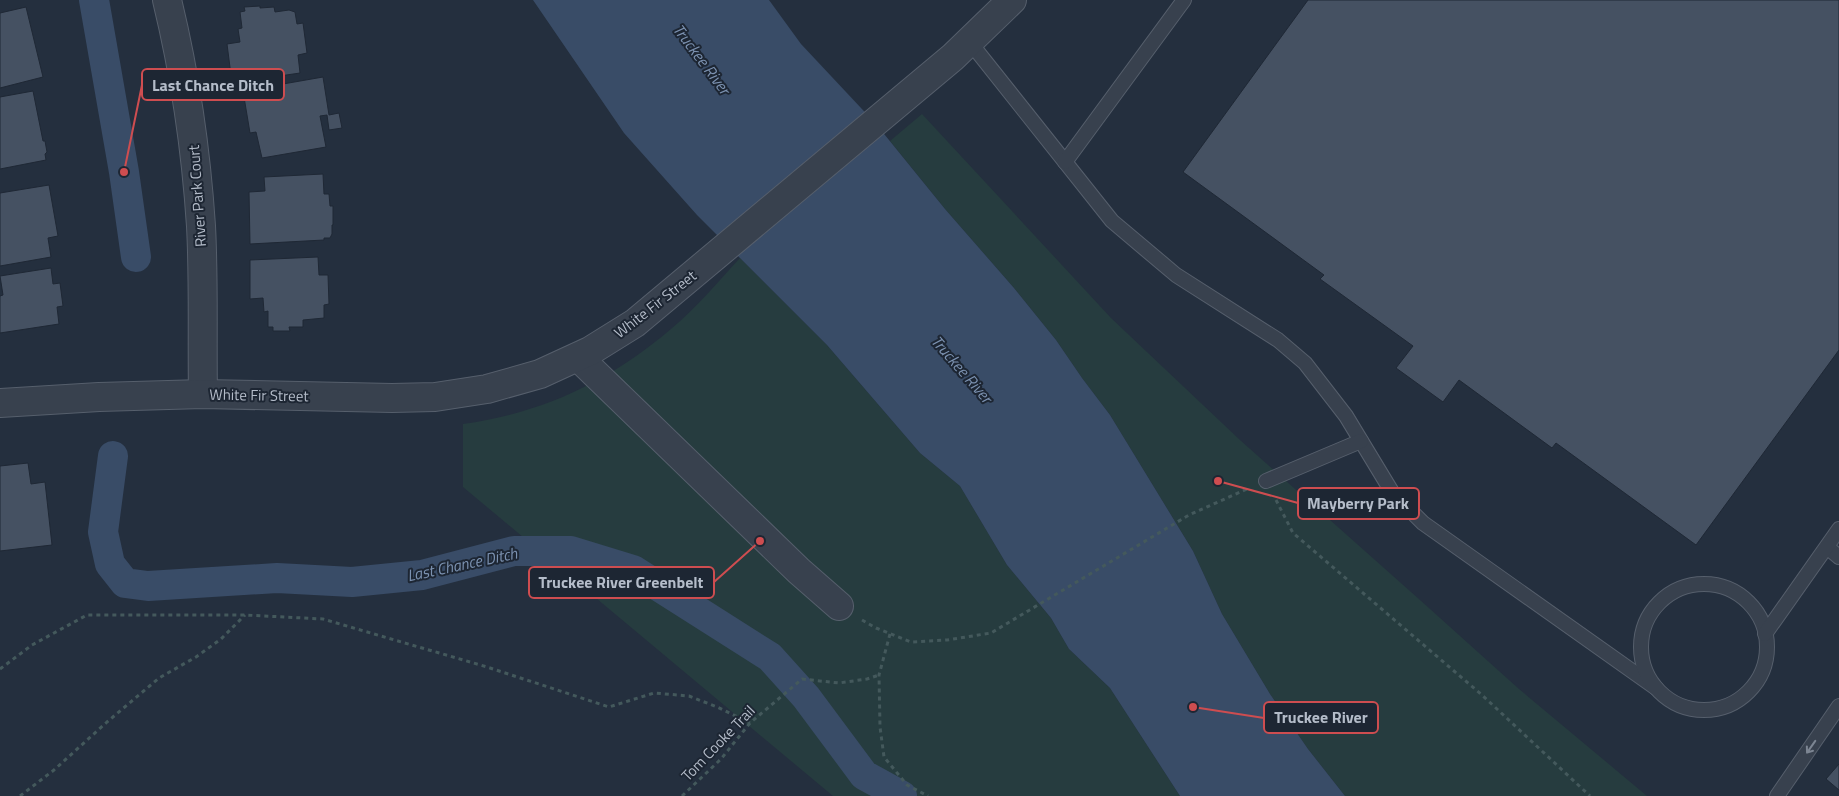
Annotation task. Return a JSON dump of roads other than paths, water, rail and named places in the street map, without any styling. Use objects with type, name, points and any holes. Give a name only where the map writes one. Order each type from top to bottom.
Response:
[{"type":"street","name":"River Park Court","points":[[167,0],[177,41],[194,152],[201,227],[203,394]]},
{"type":"street","name":"White Fir Street","points":[[0,403],[203,394],[392,398],[435,397],[487,389],[540,374],[590,351],[635,323],[897,105],[953,57],[1012,0]]},
{"type":"street","points":[[578,357],[799,571],[840,606]]},
{"type":"lane","points":[[1065,162],[1184,0]]},
{"type":"lane","points":[[969,42],[1112,221],[1176,274],[1278,340],[1305,363],[1327,389],[1392,492],[1423,523],[1656,688],[1665,697],[1686,708],[1701,710],[1722,708],[1737,700],[1754,685],[1762,672],[1767,648],[1763,625],[1753,608],[1740,596],[1725,588],[1703,584],[1688,586],[1670,594],[1650,614],[1642,631],[1641,641],[1644,668],[1656,688]]},
{"type":"lane","points":[[1266,481],[1361,441]]},
{"type":"lane","points":[[1765,634],[1839,530]]},
{"type":"lane","points":[[1827,547],[1839,557]]},
{"type":"lane","points":[[1777,796],[1839,706]]},
{"type":"water","points":[[533,0],[769,0],[801,44],[876,124],[1056,340],[1110,415],[1193,551],[1222,614],[1270,694],[1308,749],[1345,796],[1180,796],[1110,688],[1069,649],[1051,618],[1007,565],[960,486],[920,453],[827,345],[697,215],[624,133]]},
{"type":"waterway","name":"Last Chance Ditch","points":[[94,0],[124,172],[136,257]]},
{"type":"waterway","name":"Last Chance Ditch","points":[[113,456],[103,532],[110,564],[125,583],[148,586],[277,578],[352,582],[422,575],[514,551],[571,551],[633,570],[770,657],[806,697],[864,775],[902,796]]},
{"type":"place","name":"Last Chance Ditch","points":[[124,172]]},
{"type":"place","name":"Mayberry Park","points":[[1218,481]]},
{"type":"place","name":"Truckee River Greenbelt","points":[[760,541]]},
{"type":"place","name":"Truckee River","points":[[1193,707]]}]
